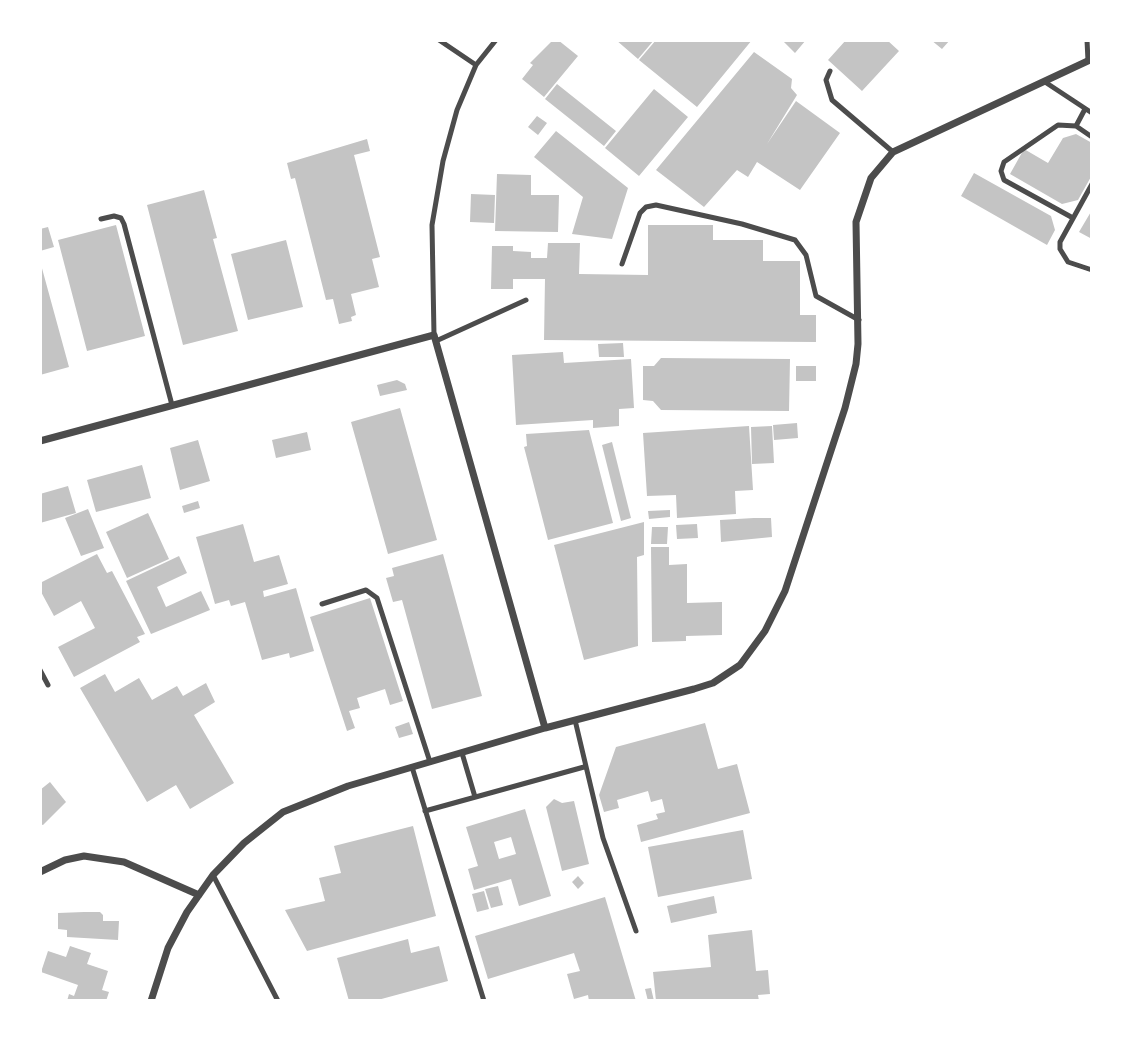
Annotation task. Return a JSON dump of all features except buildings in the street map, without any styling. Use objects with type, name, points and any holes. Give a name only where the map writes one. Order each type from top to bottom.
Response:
[{"type":"street","points":[[151,1001],[176,929],[213,876],[268,823],[298,803],[545,728],[713,682],[740,665],[753,649],[785,591],[807,530],[856,364],[859,320],[855,244],[859,208],[871,178],[894,152],[1090,60]]},
{"type":"street","points":[[40,441],[435,338],[545,728]]},
{"type":"street","points":[[40,872],[65,860],[84,856],[124,862],[199,895]]},
{"type":"lane","points":[[439,40],[476,65]]},
{"type":"lane","points":[[496,40],[476,65],[457,110],[436,195],[431,258],[435,338],[526,300]]},
{"type":"lane","points":[[1087,40],[1090,60]]},
{"type":"lane","points":[[830,71],[826,80],[832,100],[894,152]]},
{"type":"lane","points":[[1045,82],[1092,113]]},
{"type":"lane","points":[[1076,126],[1085,109]]},
{"type":"lane","points":[[1073,218],[1004,180],[1001,171],[1004,162],[1058,125],[1076,126],[1092,137]]},
{"type":"lane","points":[[1092,184],[1060,249],[1068,262],[1092,271]]},
{"type":"lane","points":[[622,264],[640,213],[646,207],[656,205],[742,224],[795,240],[806,255],[816,296],[859,320]]},
{"type":"lane","points":[[101,219],[114,216],[121,218],[124,225],[172,405]]},
{"type":"lane","points":[[322,604],[366,590],[377,598],[430,762]]},
{"type":"lane","points":[[40,670],[48,685]]},
{"type":"lane","points":[[575,720],[603,838],[636,931]]},
{"type":"lane","points":[[462,753],[475,797]]},
{"type":"lane","points":[[425,811],[584,766]]},
{"type":"lane","points":[[412,767],[484,1001]]},
{"type":"lane","points":[[213,876],[278,1001]]}]
